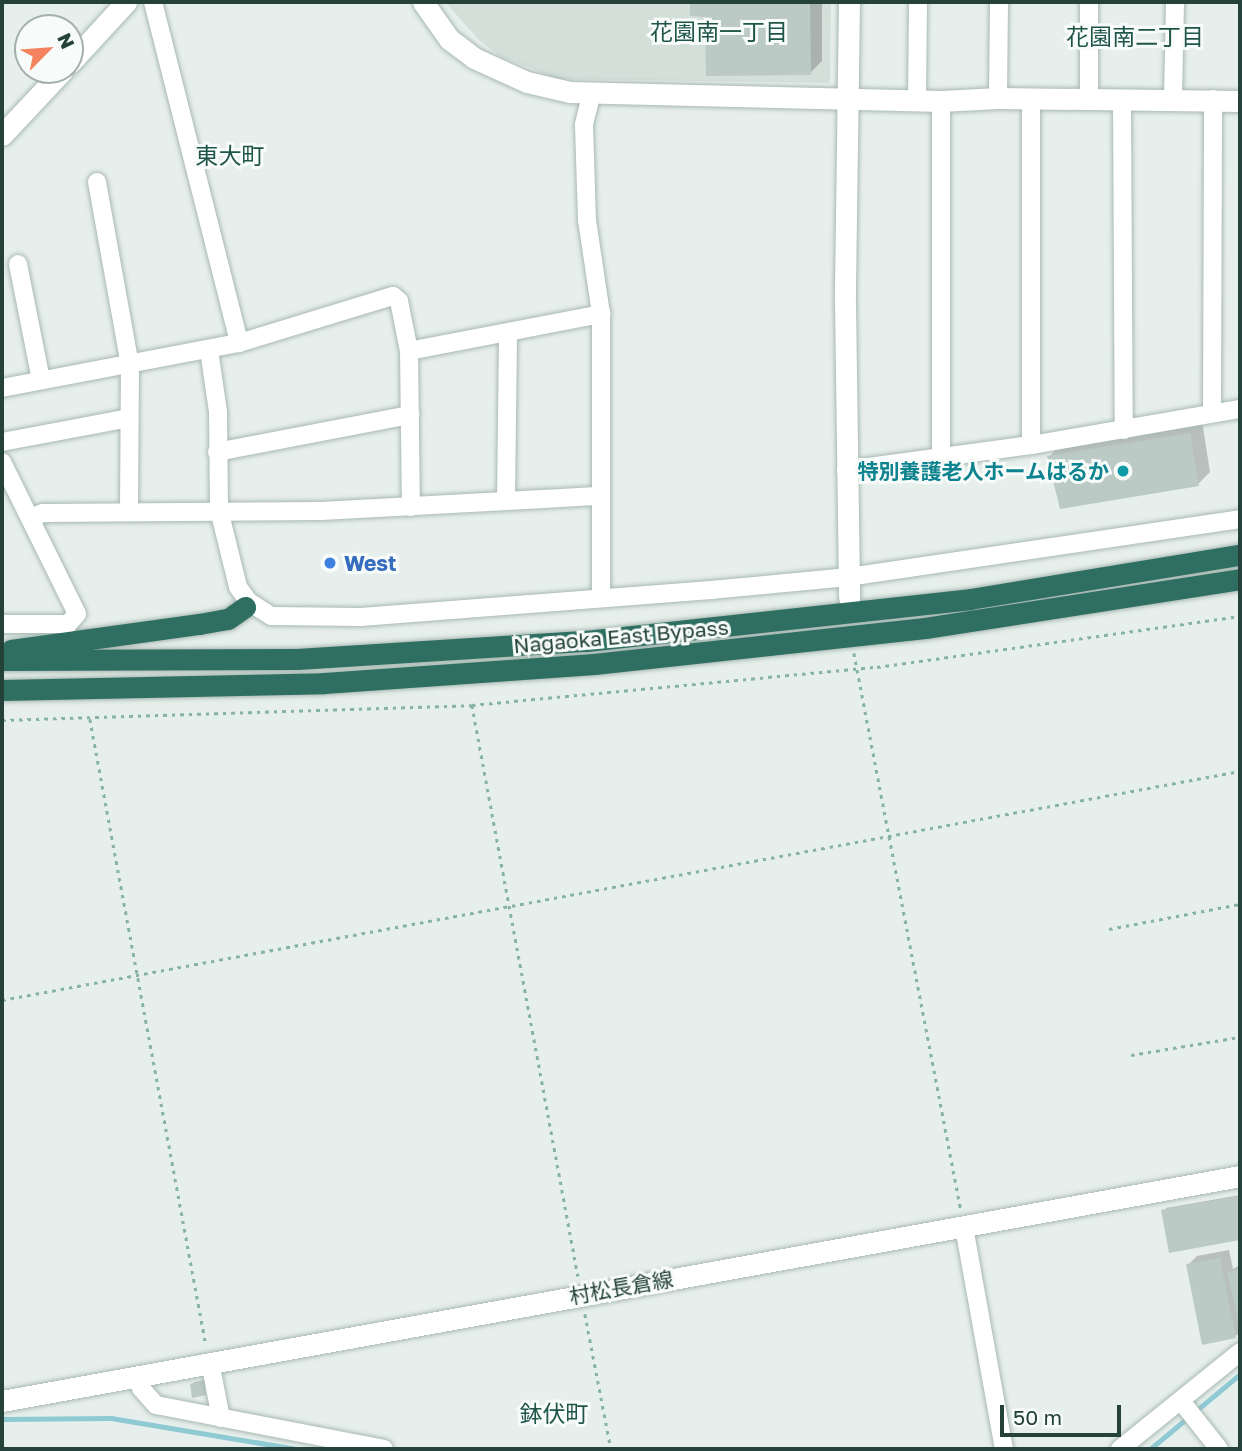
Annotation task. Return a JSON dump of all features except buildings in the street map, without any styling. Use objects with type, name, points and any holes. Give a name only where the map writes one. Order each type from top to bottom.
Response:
[{"type":"highway","name":"Nagaoka East Bypass","points":[[2,660],[297,659],[586,641],[970,599],[1240,555]]},
{"type":"highway","name":"Nagaoka East Bypass","points":[[2,690],[234,687],[567,666],[794,644],[1147,597],[1240,579]]},
{"type":"highway","points":[[1147,597],[1240,586]]},
{"type":"highway","points":[[2,651],[199,625],[228,619],[247,604]]},
{"type":"street","points":[[84,48],[126,2]]},
{"type":"street","points":[[153,2],[239,343]]},
{"type":"street","points":[[423,2],[449,39],[474,58],[536,85],[592,92],[846,100],[941,101],[999,98],[1240,101]]},
{"type":"street","points":[[848,588],[846,100],[849,2]]},
{"type":"street","points":[[917,100],[918,2]]},
{"type":"street","points":[[999,2],[999,98]]},
{"type":"street","points":[[1089,2],[1089,99]]},
{"type":"street","points":[[1173,99],[1175,2]]},
{"type":"street","points":[[2,135],[50,84]]},
{"type":"street","points":[[592,92],[584,125],[587,220],[601,314],[601,598]]},
{"type":"street","points":[[1031,99],[1031,445]]},
{"type":"street","points":[[1122,99],[1124,430]]},
{"type":"street","points":[[1212,413],[1213,99]]},
{"type":"street","points":[[940,457],[941,101]]},
{"type":"street","points":[[97,182],[130,365],[129,512]]},
{"type":"street","points":[[18,264],[41,380]]},
{"type":"street","points":[[2,388],[239,343],[393,296],[399,301],[409,351],[411,507]]},
{"type":"street","points":[[409,351],[601,314]]},
{"type":"street","points":[[506,501],[508,333]]},
{"type":"street","points":[[209,350],[218,452],[219,510],[238,587],[247,604],[271,616],[289,618],[601,598],[848,588],[1240,519]]},
{"type":"street","points":[[846,470],[1031,445],[1240,408]]},
{"type":"street","points":[[218,452],[410,415]]},
{"type":"street","points":[[2,443],[130,418]]},
{"type":"street","points":[[2,462],[77,614],[68,624],[2,624]]},
{"type":"street","points":[[30,518],[43,513],[411,507],[601,496]]},
{"type":"street","name":"村松長倉線","points":[[2,1401],[1240,1176]]},
{"type":"street","points":[[964,1227],[1004,1449]]},
{"type":"street","points":[[1120,1449],[1240,1352]]},
{"type":"street","points":[[210,1362],[220,1418]]},
{"type":"street","points":[[139,1377],[141,1388],[156,1405],[384,1449]]},
{"type":"street","points":[[1181,1401],[1219,1449]]},
{"type":"path","points":[[2,720],[472,705],[859,666],[1240,616]]},
{"type":"path","points":[[854,653],[859,666],[964,1227]]},
{"type":"path","points":[[472,705],[611,1449]]},
{"type":"path","points":[[90,719],[135,976],[210,1362]]},
{"type":"path","points":[[2,1000],[1240,771]]},
{"type":"path","points":[[1109,929],[1240,904]]},
{"type":"path","points":[[1131,1055],[1240,1037]]},
{"type":"shaded area","points":[[445,2],[831,2],[830,83],[558,79],[500,56],[480,41]]},
{"type":"waterway","points":[[1150,1449],[1240,1374]]},
{"type":"waterway","points":[[2,1419],[111,1418],[296,1449]]},
{"type":"place","name":"特別養護老人ホームはるか","points":[[1123,471]]},
{"type":"place","name":"West","points":[[330,563]]},
{"type":"district","name":"花園南一丁目","points":[[719,31]]},
{"type":"district","name":"花園南二丁目","points":[[1135,36]]},
{"type":"district","name":"東大町","points":[[230,155]]},
{"type":"district","name":"鉢伏町","points":[[554,1413]]}]
